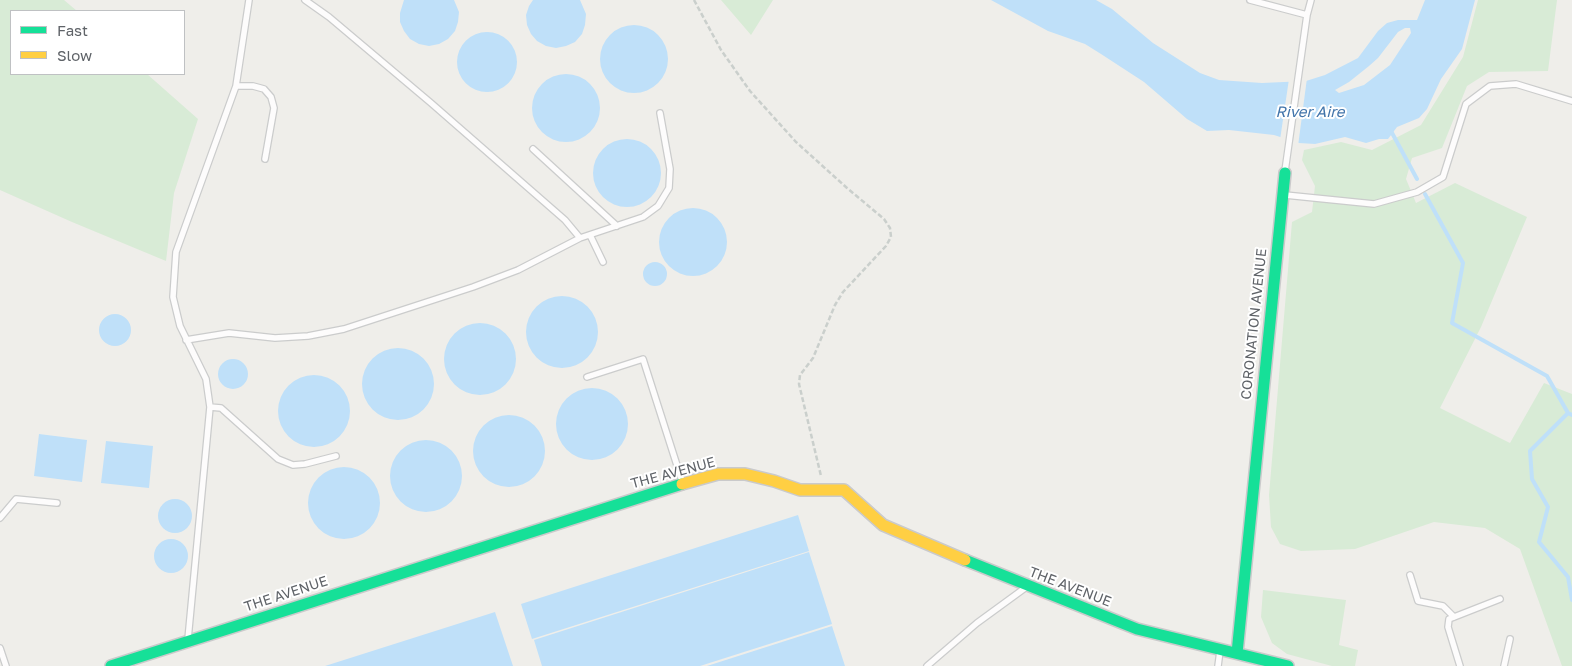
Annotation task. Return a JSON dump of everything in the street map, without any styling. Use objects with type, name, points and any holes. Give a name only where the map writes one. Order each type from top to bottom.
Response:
[{"type":"street","name":"CORONATION AVENUE","points":[[1237,653],[1285,173]]},
{"type":"street","name":"THE AVENUE","points":[[111,666],[682,484],[718,474],[745,474],[774,480],[800,490],[844,490],[884,525],[1027,586],[1137,629],[1288,666]]},
{"type":"lane","points":[[188,642],[210,407],[206,379],[180,326],[173,297],[176,252],[236,86],[249,0]]},
{"type":"lane","points":[[304,0],[329,17],[432,103],[565,220],[580,238]]},
{"type":"lane","points":[[1250,0],[1307,15]]},
{"type":"lane","name":"CORONATION AVENUE","points":[[1285,173],[1307,15],[1311,0]]},
{"type":"lane","points":[[1282,194],[1374,204],[1417,192],[1443,177],[1466,104],[1490,86],[1516,84],[1572,101]]},
{"type":"lane","points":[[236,86],[253,86],[264,89],[271,97],[274,108],[265,159]]},
{"type":"lane","points":[[186,340],[229,333],[275,338],[308,336],[344,329],[473,288],[509,274],[580,238],[643,217],[658,206],[669,188],[670,169],[660,113]]},
{"type":"lane","points":[[533,149],[617,226]]},
{"type":"lane","points":[[590,234],[603,262]]},
{"type":"lane","points":[[587,377],[643,360],[682,484]]},
{"type":"lane","points":[[210,407],[221,408],[278,459],[294,465],[336,456]]},
{"type":"lane","points":[[0,518],[16,499],[57,503]]},
{"type":"lane","points":[[1410,576],[1418,601],[1443,606],[1454,616]]},
{"type":"lane","points":[[927,666],[977,623],[1027,586]]},
{"type":"lane","points":[[1460,666],[1448,628],[1449,618],[1500,598]]},
{"type":"lane","points":[[1504,666],[1510,639]]},
{"type":"lane","points":[[0,648],[6,666]]},
{"type":"lane","points":[[1218,666],[1220,648]]},
{"type":"path","points":[[694,0],[721,50],[750,91],[796,142],[884,219],[890,228],[891,238],[886,246],[843,292],[835,305],[813,358],[800,375],[799,384],[826,490]]},
{"type":"green space","points":[[0,0],[64,0],[76,10],[10,10],[10,75],[148,75],[198,119],[174,193],[166,261],[0,190]]},
{"type":"green space","points":[[721,0],[773,0],[751,35]]},
{"type":"green space","points":[[1478,0],[1557,0],[1548,71],[1489,72],[1467,86],[1442,148],[1412,158],[1406,179],[1416,203],[1455,183],[1527,217],[1481,327],[1440,408],[1510,443],[1544,383],[1572,394],[1572,666],[1562,666],[1520,549],[1485,528],[1434,522],[1355,549],[1301,551],[1280,544],[1271,527],[1269,495],[1292,222],[1312,212],[1315,186],[1302,160],[1304,150],[1341,142],[1372,150],[1421,125],[1463,57]]},
{"type":"green space","points":[[1263,590],[1346,600],[1339,645],[1358,650],[1355,666],[1332,666],[1287,654],[1272,643],[1261,617]]},
{"type":"water","points":[[404,0],[454,0],[459,12],[455,31],[448,39],[439,44],[429,46],[419,44],[410,39],[400,22],[400,13]]},
{"type":"water","points":[[533,0],[580,0],[586,14],[582,34],[575,42],[556,48],[546,46],[537,41],[527,25],[526,15]]},
{"type":"water","name":"River Aire","points":[[991,0],[1096,0],[1112,9],[1153,43],[1200,73],[1219,80],[1262,83],[1306,81],[1325,75],[1358,58],[1378,31],[1387,23],[1398,20],[1417,20],[1425,0],[1475,0],[1462,49],[1441,79],[1427,109],[1419,118],[1397,127],[1388,139],[1379,139],[1366,143],[1345,137],[1315,144],[1299,143],[1274,135],[1229,130],[1207,131],[1187,119],[1144,82],[1101,54],[1085,44],[1048,31]],"holes":[[[1405,28],[1410,28],[1411,33],[1390,65],[1364,85],[1339,93],[1335,90],[1349,82],[1378,58],[1398,32]]]},
{"type":"water","points":[[627,25],[641,25],[653,30],[663,40],[668,52],[668,66],[663,78],[653,88],[641,93],[627,93],[615,88],[605,78],[600,66],[600,52],[605,40],[615,30]]},
{"type":"water","points":[[487,32],[503,37],[508,41],[512,46],[517,62],[512,78],[508,83],[503,87],[487,92],[471,87],[466,83],[462,78],[457,62],[462,46],[466,41],[471,37]]},
{"type":"water","points":[[559,74],[573,74],[585,79],[595,89],[600,101],[600,115],[595,127],[585,137],[573,142],[559,142],[547,137],[537,127],[532,115],[532,101],[537,89],[547,79]]},
{"type":"water","points":[[620,139],[634,139],[646,144],[656,154],[661,166],[661,180],[656,192],[646,202],[634,207],[620,207],[608,202],[598,192],[593,180],[593,166],[598,154],[608,144]]},
{"type":"water","points":[[686,208],[700,208],[712,213],[722,223],[727,235],[727,249],[722,261],[712,271],[700,276],[686,276],[674,271],[664,261],[659,249],[659,235],[664,223],[674,213]]},
{"type":"water","points":[[655,262],[664,265],[667,274],[664,283],[655,286],[646,283],[643,274],[646,265]]},
{"type":"water","points":[[562,296],[576,299],[588,306],[595,318],[598,332],[595,346],[588,358],[576,365],[562,368],[548,365],[536,358],[529,346],[526,332],[529,318],[536,306],[548,299]]},
{"type":"water","points":[[115,314],[121,315],[126,319],[130,324],[130,336],[126,341],[121,345],[115,346],[109,345],[104,341],[100,336],[99,330],[100,324],[104,319],[109,315]]},
{"type":"water","points":[[480,323],[494,326],[506,333],[513,345],[516,359],[513,373],[506,385],[494,392],[480,395],[466,392],[454,385],[447,373],[444,359],[447,345],[454,333],[466,326]]},
{"type":"water","points":[[398,348],[412,351],[424,358],[431,370],[434,384],[431,398],[424,410],[412,417],[398,420],[384,417],[372,410],[365,398],[362,384],[365,370],[372,358],[384,351]]},
{"type":"water","points":[[233,359],[244,363],[248,374],[244,385],[233,389],[222,385],[218,374],[222,363]]},
{"type":"water","points":[[314,375],[328,378],[340,385],[347,397],[350,411],[347,425],[340,437],[328,444],[314,447],[300,444],[288,437],[281,425],[278,411],[281,397],[288,385],[300,378]]},
{"type":"water","points":[[592,388],[606,391],[618,398],[625,410],[628,424],[625,438],[618,450],[606,457],[592,460],[578,457],[566,450],[559,438],[556,424],[559,410],[566,398],[578,391]]},
{"type":"water","points":[[509,415],[523,418],[535,425],[542,437],[545,451],[542,465],[535,477],[523,484],[509,487],[495,484],[483,477],[476,465],[473,451],[476,437],[483,425],[495,418]]},
{"type":"water","points":[[39,434],[87,440],[82,482],[34,476]]},
{"type":"water","points":[[426,440],[440,443],[452,450],[459,462],[462,476],[459,490],[452,502],[440,509],[426,512],[412,509],[400,502],[393,490],[390,476],[393,462],[400,450],[412,443]]},
{"type":"water","points":[[106,441],[153,446],[149,488],[101,483]]},
{"type":"water","points":[[344,467],[358,470],[370,477],[377,489],[380,503],[377,517],[370,529],[358,536],[344,539],[330,536],[318,529],[311,517],[308,503],[311,489],[318,477],[330,470]]},
{"type":"water","points":[[175,499],[187,504],[192,516],[187,528],[175,533],[163,528],[158,516],[163,504]]},
{"type":"water","points":[[798,515],[809,551],[532,639],[521,604]]},
{"type":"water","points":[[171,539],[183,544],[188,556],[183,568],[171,573],[159,568],[154,556],[159,544]]},
{"type":"water","points":[[809,552],[832,624],[700,666],[542,666],[534,640]]},
{"type":"water","points":[[495,612],[513,666],[325,666]]},
{"type":"water","points":[[832,626],[845,666],[707,666]]},
{"type":"pier","points":[[1307,78],[1298,146],[1280,140],[1289,79]]},
{"type":"waterway","points":[[1391,131],[1417,179]]},
{"type":"waterway","points":[[1425,194],[1463,263],[1452,323],[1547,376],[1568,413],[1572,415]]},
{"type":"waterway","points":[[1568,413],[1530,451],[1532,479],[1548,507],[1539,542],[1568,577],[1572,600]]},
{"type":"traffic: fast","points":[[1237,653],[1285,173]]},
{"type":"traffic: fast","points":[[111,666],[682,484]]},
{"type":"traffic: fast","points":[[965,560],[1137,629],[1288,666]]},
{"type":"traffic: slow","points":[[682,484],[718,474],[745,474],[800,490],[844,490],[883,525],[965,560]]}]
